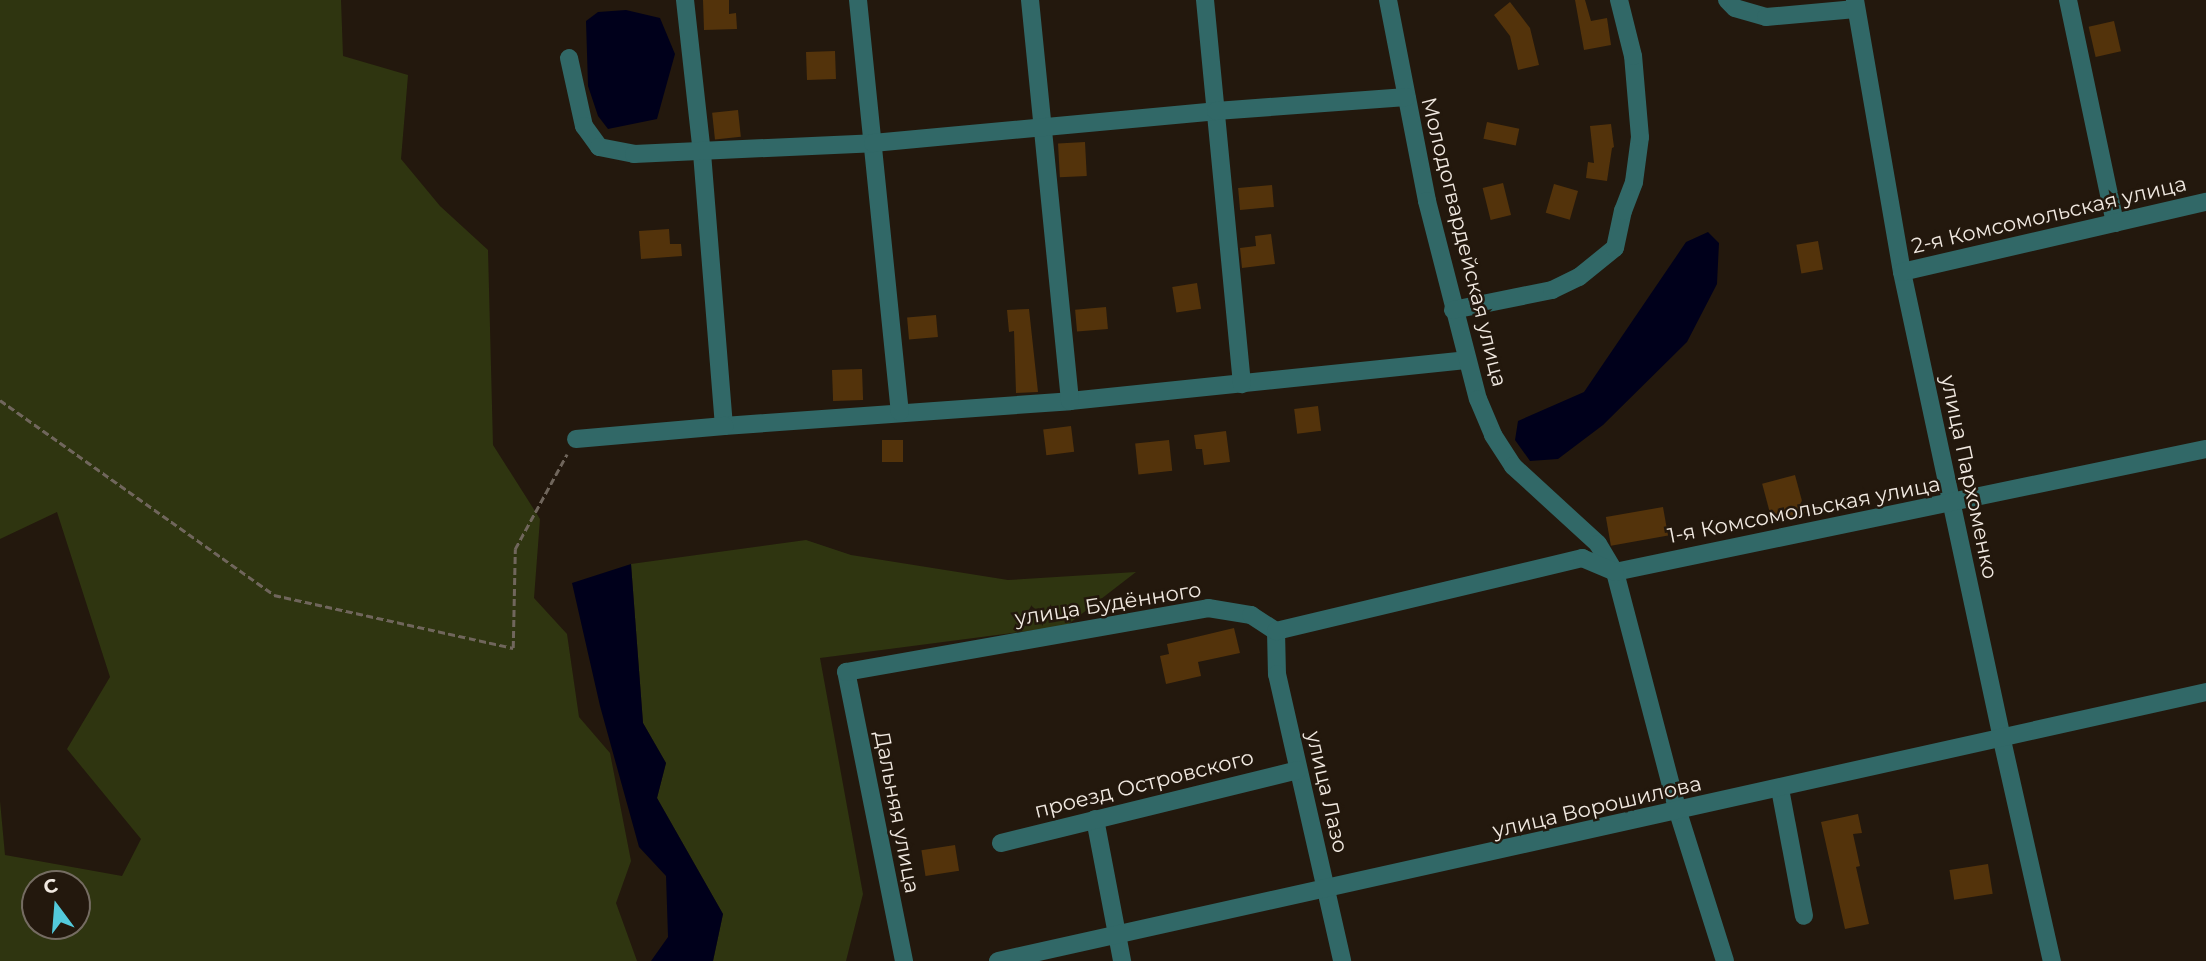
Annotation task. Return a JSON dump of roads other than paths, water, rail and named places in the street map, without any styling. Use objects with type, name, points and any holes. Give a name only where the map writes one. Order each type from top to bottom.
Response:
[{"type":"street","points":[[685,0],[702,153],[724,426]]},
{"type":"street","points":[[858,0],[900,412]]},
{"type":"street","points":[[1030,0],[1070,401]]},
{"type":"street","points":[[1205,0],[1242,384]]},
{"type":"street","name":"Молодогвардейская улица","points":[[1388,0],[1405,97],[1466,360],[1493,435],[1514,466],[1598,544],[1615,572],[1678,812],[1725,961]]},
{"type":"street","points":[[1453,310],[1552,290],[1579,277],[1615,248],[1623,211],[1634,182],[1640,137],[1633,57],[1619,0]]},
{"type":"street","points":[[1727,0],[1735,8],[1766,17],[1856,4]]},
{"type":"street","points":[[2068,0],[2115,223]]},
{"type":"street","name":"улица Пархоменко","points":[[1856,4],[1902,272],[2001,740],[2052,961]]},
{"type":"street","points":[[569,58],[584,126],[598,147],[634,154],[702,153],[873,143],[1216,110],[1405,97]]},
{"type":"street","name":"2-я Комсомольская улица","points":[[1902,272],[2206,202]]},
{"type":"street","points":[[576,439],[1070,401],[1466,360]]},
{"type":"street","name":"1-я Комсомольская улица","points":[[1615,572],[2206,449]]},
{"type":"street","points":[[1276,631],[1581,558],[1615,572]]},
{"type":"street","name":"улица Будённого","points":[[846,672],[1208,608],[1251,615],[1276,631]]},
{"type":"street","name":"улица Лазо","points":[[1276,631],[1277,674],[1342,961]]},
{"type":"street","name":"Дальняя улица","points":[[846,672],[904,961]]},
{"type":"street","name":"улица Ворошилова","points":[[998,961],[1678,812],[2206,692]]},
{"type":"street","name":"проезд Островского","points":[[1001,843],[1298,770]]},
{"type":"street","points":[[1780,789],[1804,916]]},
{"type":"street","points":[[1095,819],[1122,961]]},
{"type":"water","points":[[626,10],[660,18],[675,54],[657,119],[608,129],[598,116],[588,86],[586,21],[598,12]]},
{"type":"water","points":[[1708,232],[1719,243],[1717,284],[1687,342],[1603,425],[1558,459],[1530,461],[1515,440],[1518,421],[1584,392],[1686,242]]},
{"type":"water","points":[[631,564],[643,723],[666,763],[657,798],[723,914],[713,961],[651,961],[668,937],[666,876],[639,847],[600,706],[572,583]]}]
